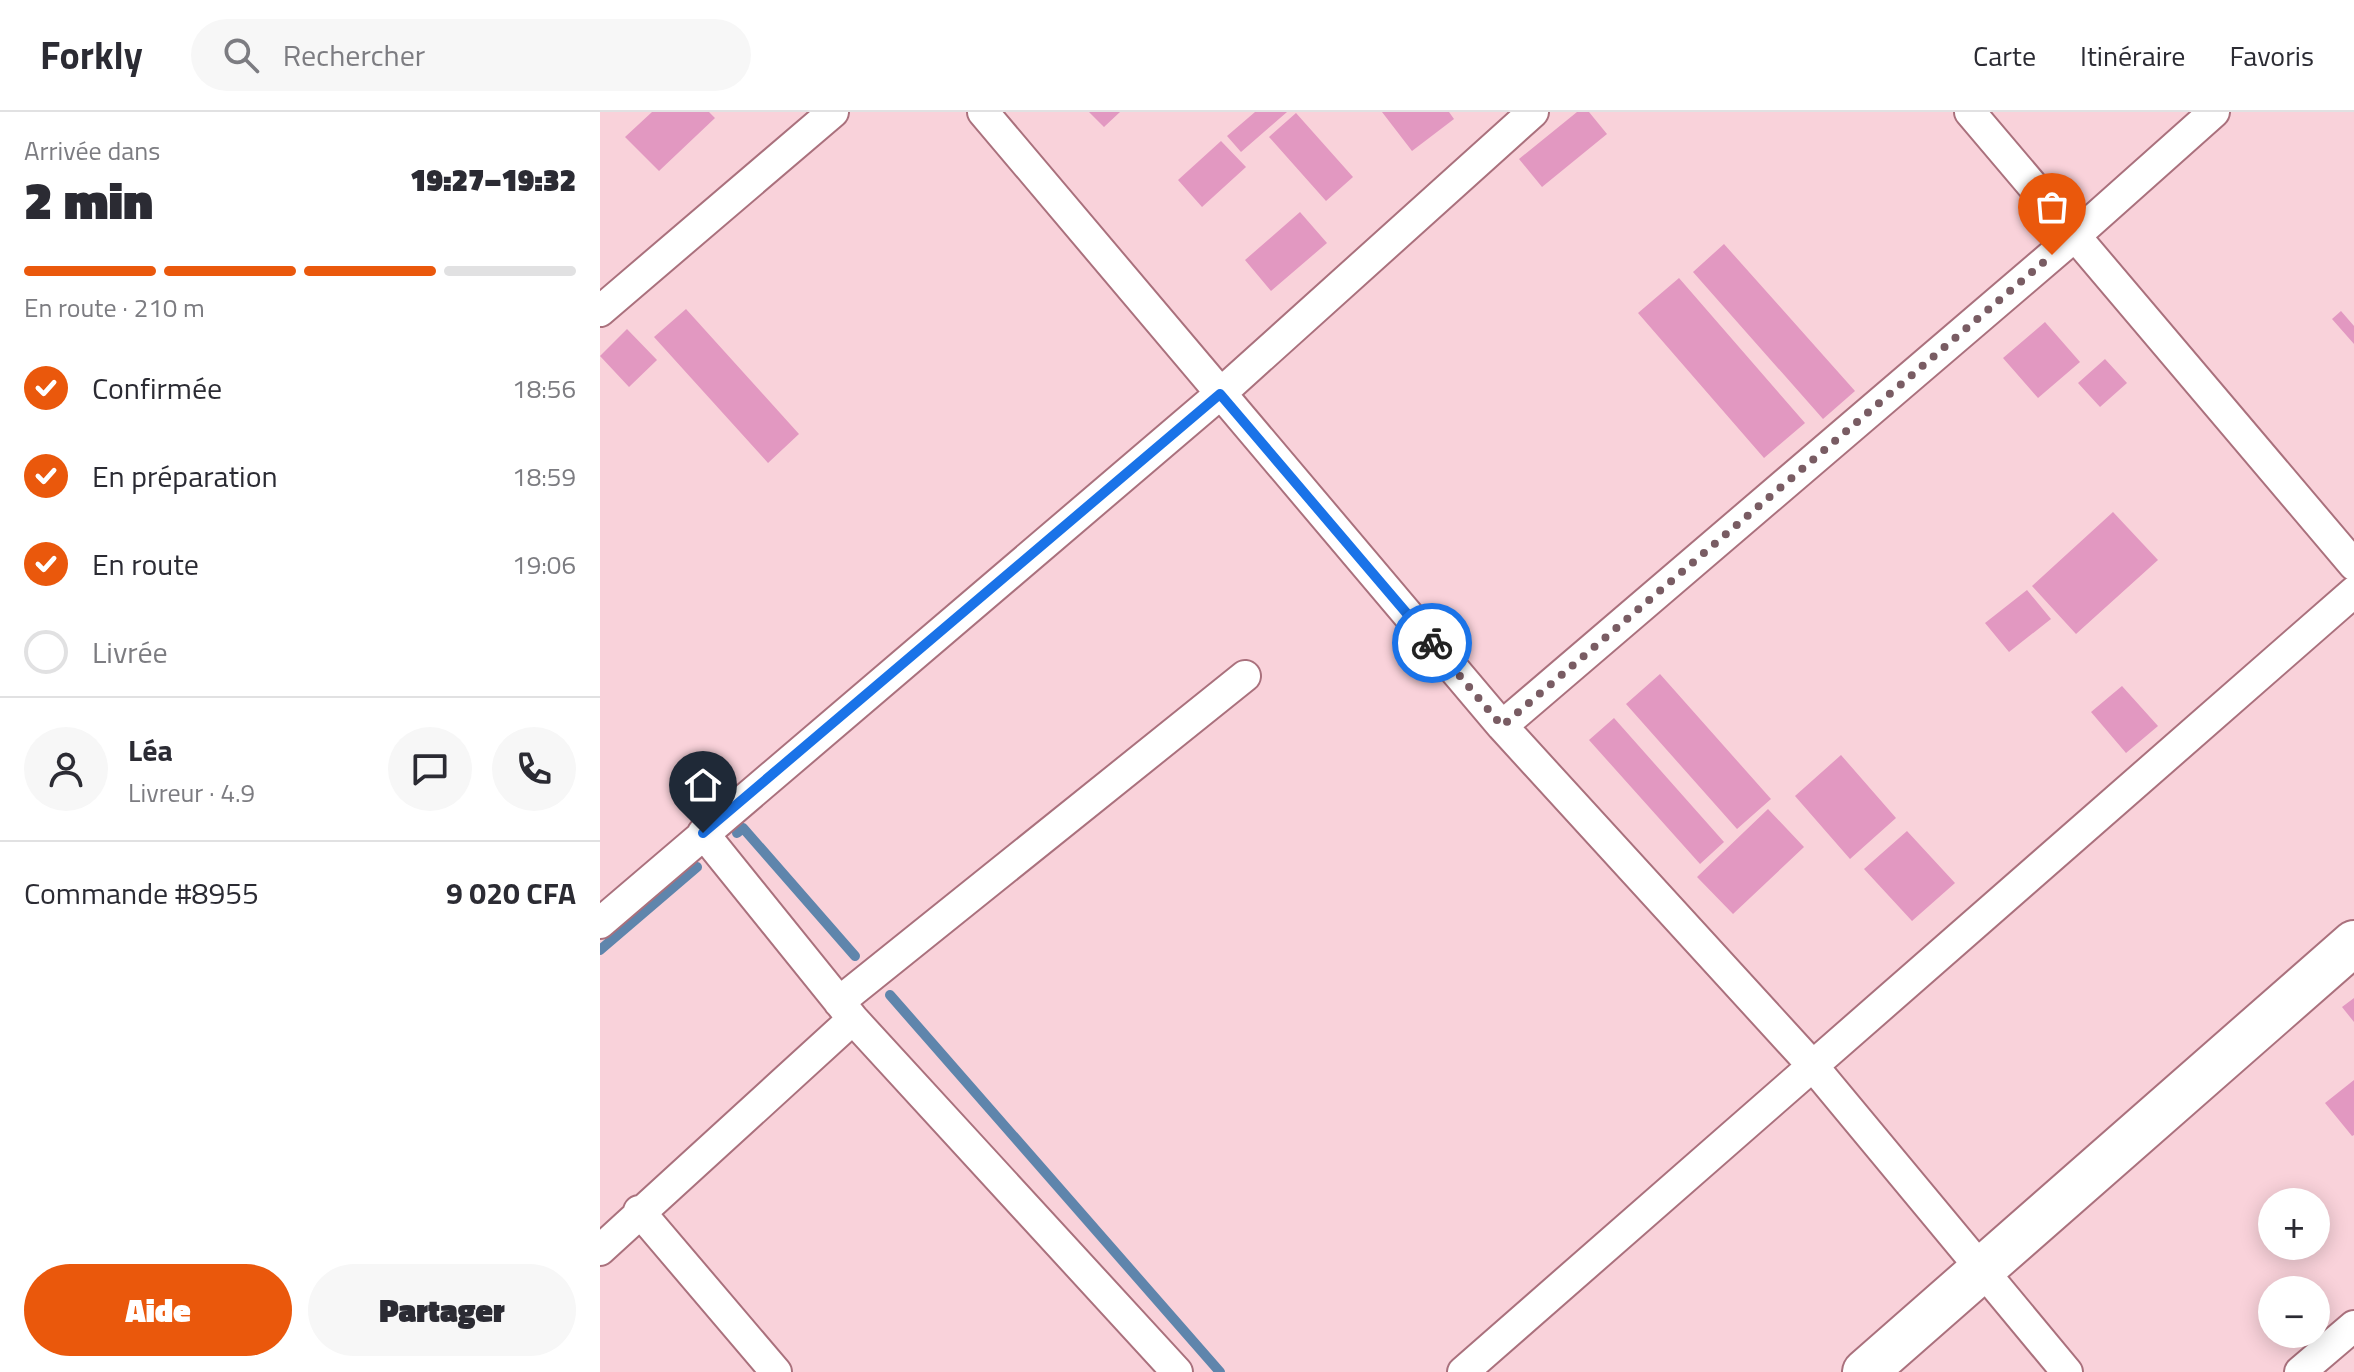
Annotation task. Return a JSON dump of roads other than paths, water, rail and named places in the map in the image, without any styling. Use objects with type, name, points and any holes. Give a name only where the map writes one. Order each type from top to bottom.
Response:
[{"type":"street","points":[[600,311],[833,112]]},
{"type":"street","points":[[983,112],[1502,726],[1812,1065],[2067,1372]]},
{"type":"street","points":[[600,923],[1220,394],[1533,112]]},
{"type":"street","points":[[1970,112],[2354,565]]},
{"type":"street","points":[[1502,726],[2076,235],[2214,112]]},
{"type":"street","points":[[1463,1372],[2354,592]]},
{"type":"street","points":[[600,1250],[846,1010],[1245,676]]},
{"type":"street","points":[[703,833],[846,1010],[1177,1372]]},
{"type":"street","points":[[1865,1372],[2354,943]]},
{"type":"street","points":[[639,1211],[776,1372]]},
{"type":"street","points":[[2300,1372],[2354,1326]]},
{"type":"waterway","points":[[737,833],[743,828],[855,956]]},
{"type":"waterway","points":[[600,950],[697,867]]},
{"type":"waterway","points":[[890,995],[1220,1372]]}]
